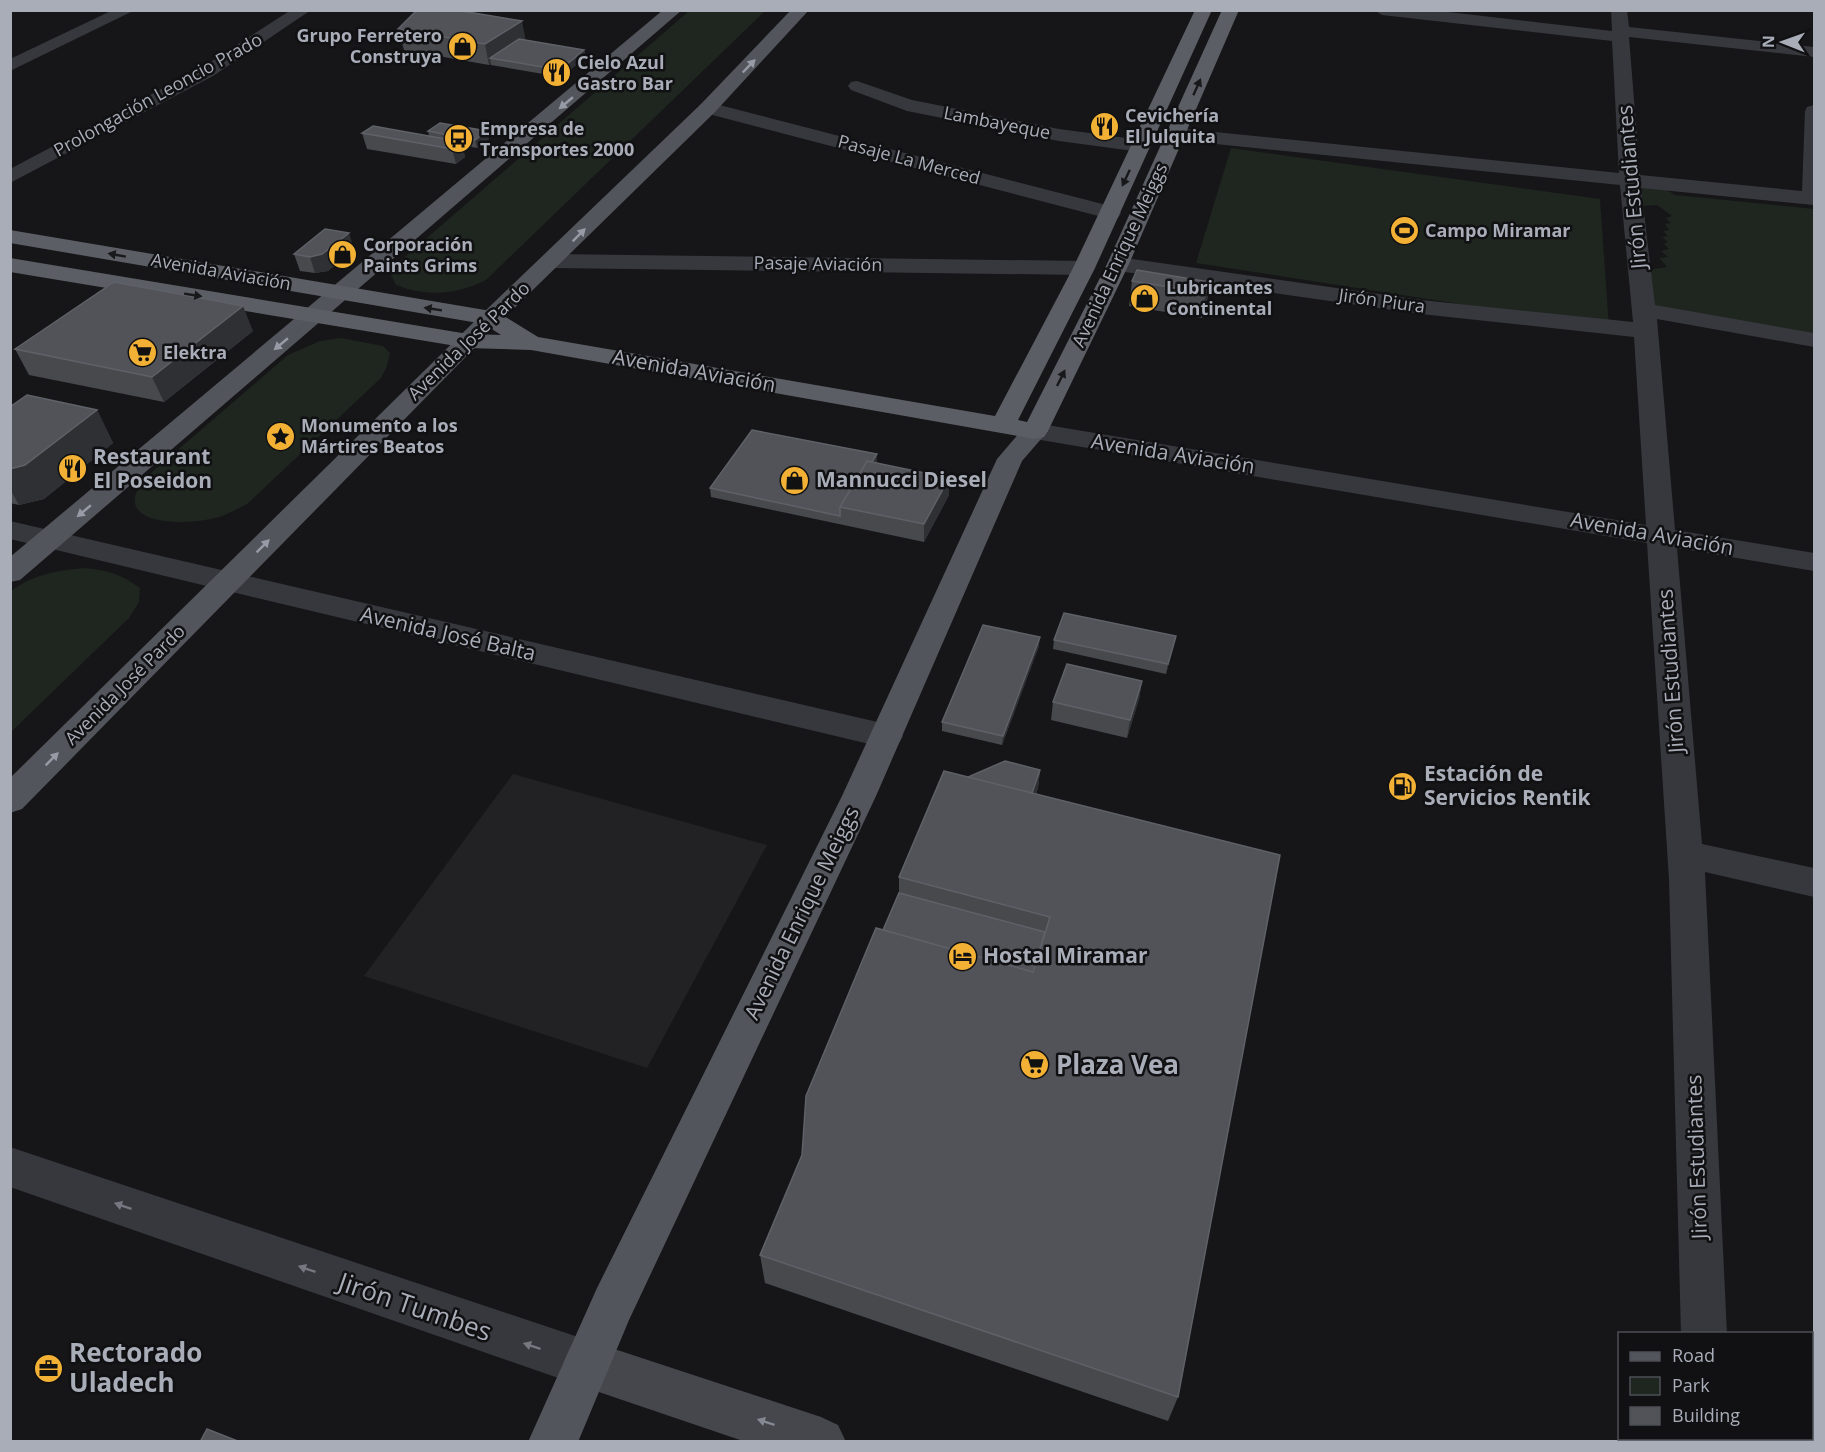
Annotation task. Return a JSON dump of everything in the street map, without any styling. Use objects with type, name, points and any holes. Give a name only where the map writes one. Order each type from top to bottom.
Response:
[{"type":"highway","name":"Avenida Enrique Meiggs","points":[[1003,425],[1084,268],[1204,10]]},
{"type":"highway","name":"Avenida Enrique Meiggs","points":[[1035,431],[1118,264],[1231,10]]},
{"type":"highway","name":"Avenida Aviación","points":[[10,236],[491,318],[531,343]]},
{"type":"highway","name":"Avenida Aviación","points":[[10,265],[468,341],[531,343],[1035,431]]},
{"type":"main road","points":[[10,573],[674,10]]},
{"type":"main road","name":"Avenida José Pardo","points":[[10,800],[491,318],[553,261],[708,108],[801,10]]},
{"type":"main road","points":[[1003,425],[1010,459]]},
{"type":"main road","name":"Avenida Enrique Meiggs","points":[[553,1442],[613,1304],[859,796],[1010,459],[1035,431]]},
{"type":"main road","name":"Jirón Tumbes","points":[[587,1364],[821,1442]]},
{"type":"street","points":[[10,66],[127,10]]},
{"type":"street","name":"Prolongación Leoncio Prado","points":[[10,177],[207,72],[303,10]]},
{"type":"street","points":[[1382,10],[1620,26],[1815,52]]},
{"type":"street","name":"Jirón Estudiantes","points":[[1620,26],[1630,182],[1644,321],[1685,854],[1704,1332]]},
{"type":"street","name":"Lambayeque","points":[[857,86],[907,105],[1059,135],[1141,146]]},
{"type":"street","name":"Pasaje La Merced","points":[[708,108],[1110,213]]},
{"type":"street","points":[[1176,134],[1373,153],[1630,182],[1813,198],[1815,111]]},
{"type":"street","name":"Pasaje Aviación","points":[[553,261],[1084,268]]},
{"type":"street","name":"Jirón Piura","points":[[1118,264],[1421,307],[1644,321],[1815,340]]},
{"type":"street","name":"Avenida Aviación","points":[[1035,431],[1815,562]]},
{"type":"street","name":"Avenida José Balta","points":[[10,530],[886,736]]},
{"type":"street","points":[[1685,854],[1815,882]]},
{"type":"street","name":"Jirón Tumbes","points":[[10,1167],[587,1364]]},
{"type":"shaded area","points":[[513,774],[767,845],[647,1068],[364,976]]},
{"type":"green space","points":[[689,11],[765,11],[486,280],[464,289],[441,293],[430,293],[396,285],[391,275],[399,262]]},
{"type":"green space","name":"Campo Miramar","points":[[1231,148],[1600,199],[1609,327],[1196,263]]},
{"type":"green space","points":[[1644,186],[1662,187],[1675,195],[1814,209],[1814,336],[1659,308],[1649,304],[1643,271],[1667,267],[1659,258],[1668,257],[1661,251],[1669,249],[1664,244],[1668,242],[1662,237],[1668,236],[1663,231],[1669,230],[1665,224],[1671,223],[1666,218],[1672,216],[1657,205],[1641,206],[1636,189]]},
{"type":"green space","points":[[341,338],[383,346],[390,353],[381,378],[247,504],[222,516],[175,522],[145,515],[136,507],[135,495],[144,479],[288,355],[320,341]]},
{"type":"green space","points":[[84,568],[114,574],[133,583],[140,588],[139,602],[129,618],[11,732],[11,591],[46,574]]},
{"type":"building","points":[[417,10],[456,10],[522,21],[485,44],[398,29]]},
{"type":"building","points":[[519,39],[584,50],[560,70],[490,58]]},
{"type":"building","points":[[440,123],[487,131],[475,140],[428,131]]},
{"type":"building","points":[[373,126],[462,142],[452,149],[362,133]]},
{"type":"building","points":[[325,229],[349,233],[322,254],[310,257],[294,254]]},
{"type":"building","points":[[1137,270],[1210,282],[1206,293],[1132,281]]},
{"type":"building","points":[[114,282],[243,306],[152,377],[15,349]]},
{"type":"building","points":[[27,395],[97,410],[25,465],[10,469],[10,407]]},
{"type":"building","points":[[752,430],[877,454],[872,462],[867,461],[840,507],[840,516],[710,488]]},
{"type":"building","points":[[867,461],[949,478],[924,524],[840,507]]},
{"type":"building","points":[[1064,613],[1176,636],[1168,664],[1054,640]]},
{"type":"building","points":[[983,625],[1040,637],[1003,736],[942,722]]},
{"type":"building","points":[[1067,664],[1142,681],[1130,720],[1053,702]]},
{"type":"building","points":[[1005,761],[1040,770],[1032,793],[968,777]]},
{"type":"building","name":"Plaza Vea","points":[[944,771],[1280,855],[1178,1397],[760,1255],[802,1155],[806,1096],[876,928],[1033,972],[1050,917],[899,877]]},
{"type":"building","points":[[899,893],[1045,932],[1033,972],[883,930]]},
{"type":"building","points":[[207,1429],[240,1442],[200,1442]]},
{"type":"place","name":"Grupo Ferretero Construya","points":[[463,46]]},
{"type":"place","name":"Cielo Azul Gastro Bar","points":[[556,73]]},
{"type":"place","name":"Cevichería El Julquita","points":[[1104,126]]},
{"type":"place","name":"Empresa de Transportes 2000","points":[[459,139]]},
{"type":"place","name":"Campo Miramar","points":[[1404,231]]},
{"type":"place","name":"Corporación Paints Grims","points":[[342,255]]},
{"type":"place","name":"Lubricantes Continental","points":[[1145,298]]},
{"type":"place","name":"Elektra","points":[[142,353]]},
{"type":"place","name":"Monumento a los Mártires Beatos","points":[[280,436]]},
{"type":"place","name":"Restaurant El Poseidon","points":[[72,469]]},
{"type":"place","name":"Mannucci Diesel","points":[[795,480]]},
{"type":"place","name":"Estación de Servicios Rentik","points":[[1403,786]]},
{"type":"place","name":"Hostal Miramar","points":[[962,956]]},
{"type":"place","name":"Plaza Vea","points":[[1035,1065]]},
{"type":"place","name":"Rectorado Uladech","points":[[48,1368]]}]
